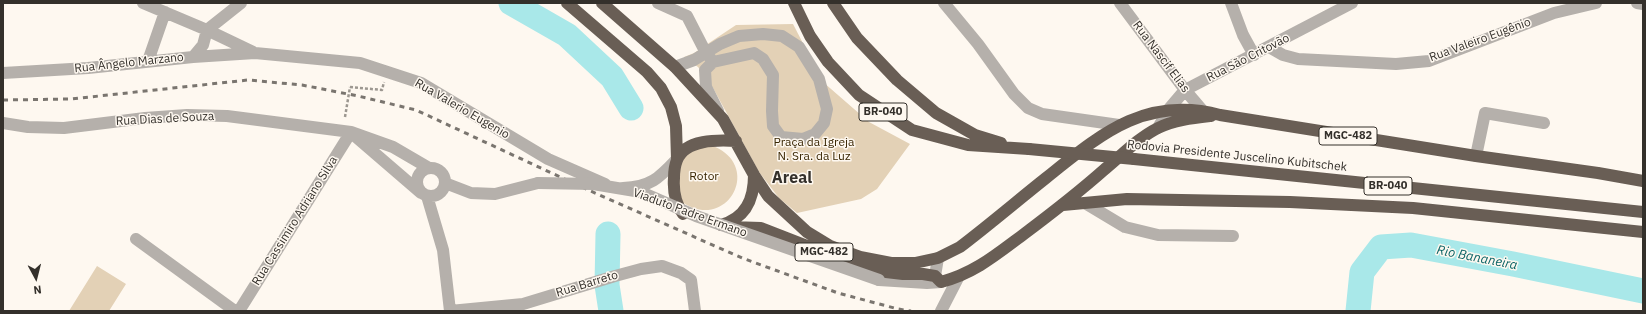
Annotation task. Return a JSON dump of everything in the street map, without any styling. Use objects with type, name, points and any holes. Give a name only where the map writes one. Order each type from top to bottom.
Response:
[{"type":"highway","points":[[567,3],[647,72],[661,88],[671,107],[676,126],[677,159],[673,190],[682,214]]},
{"type":"highway","name":"MGC-482","points":[[602,3],[675,67],[723,119],[754,176],[768,196],[807,232],[830,246],[860,257],[891,263],[915,264],[938,258],[960,247],[1085,147],[1119,125],[1144,115],[1168,110],[1202,110],[1220,115],[1476,156]]},
{"type":"highway","name":"Rodovia Presidente Juscelino Kubitschek","points":[[794,3],[810,36],[828,62],[859,95],[912,130],[968,145],[1134,159],[1643,212]]},
{"type":"highway","name":"Rodovia Presidente Juscelino Kubitschek","points":[[833,3],[857,38],[897,80],[936,113],[975,135],[1024,149]]},
{"type":"highway","name":"MGC-482","points":[[682,214],[714,227],[761,228],[869,270],[903,274],[923,274],[938,279],[958,278],[974,270],[1063,205],[1140,140],[1158,128],[1182,120],[1220,115]]},
{"type":"highway","points":[[677,159],[686,149],[701,142],[716,139],[736,141]]},
{"type":"highway","points":[[1085,147],[1092,147],[1098,150],[1103,156],[1105,163],[1104,170]]},
{"type":"highway","points":[[1476,156],[1598,173],[1643,181]]},
{"type":"highway","points":[[714,227],[728,223],[740,215],[749,204],[754,190],[754,176]]},
{"type":"highway","points":[[1063,205],[1127,199],[1305,203],[1413,208],[1643,232]]},
{"type":"street","points":[[143,3],[207,30],[255,53]]},
{"type":"street","points":[[193,57],[203,45],[207,30],[241,3]]},
{"type":"street","points":[[658,3],[687,16],[710,57]]},
{"type":"street","points":[[944,3],[978,44],[1014,94],[1028,108],[1042,114],[1119,125]]},
{"type":"street","name":"Rua Nascif Elias","points":[[1120,3],[1185,90],[1202,110]]},
{"type":"street","points":[[1231,3],[1243,35],[1254,55]]},
{"type":"street","name":"Rua São Critovão","points":[[1158,128],[1168,110],[1185,90],[1352,3]]},
{"type":"street","name":"Rua Valeiro Eugênio","points":[[1269,47],[1283,55],[1298,59],[1396,64],[1429,61],[1554,13],[1596,3]]},
{"type":"street","points":[[1636,3],[1643,4]]},
{"type":"street","points":[[148,61],[165,12]]},
{"type":"street","points":[[675,67],[694,60],[710,57],[754,53],[763,59],[773,75],[772,111],[774,126],[781,137],[803,138],[815,134],[824,123],[827,109],[819,79],[800,47],[782,36],[763,34],[738,36],[720,44],[710,57],[705,70],[706,87],[723,119]]},
{"type":"street","name":"Rua Valerio Eugenio","points":[[255,53],[360,63],[421,83],[548,159],[612,188],[682,214]]},
{"type":"street","name":"Rua Ângelo Marzano","points":[[3,73],[88,68],[148,61],[255,53]]},
{"type":"street","points":[[1476,156],[1485,113],[1544,123]]},
{"type":"street","name":"Rua Dias de Souza","points":[[3,123],[28,127],[64,128],[145,118],[187,115],[227,116],[351,132],[393,147],[429,168]]},
{"type":"street","points":[[351,132],[424,194],[433,196],[439,194],[444,189],[444,176],[441,171],[435,168],[429,168],[423,170],[418,175],[416,181],[417,187],[424,194],[443,250],[450,311]]},
{"type":"street","name":"Rua Cassimiro Adriano Silva","points":[[239,311],[351,132]]},
{"type":"street","name":"Rua Valerio Eugenio","points":[[612,188],[633,187],[648,184],[659,178],[677,159]]},
{"type":"street","name":"Viaduto Padre Ermano","points":[[445,183],[471,193],[495,194],[538,183],[593,184],[641,192],[696,216],[878,280],[908,282],[938,279]]},
{"type":"street","points":[[1085,203],[1124,227],[1158,235],[1233,236]]},
{"type":"street","points":[[136,239],[235,311]]},
{"type":"street","points":[[938,258],[938,279]]},
{"type":"street","name":"Rua Barreto","points":[[450,311],[523,304],[615,276],[641,269],[662,266],[681,273],[691,280],[694,290],[695,311]]},
{"type":"street","points":[[941,311],[958,278]]},
{"type":"path","points":[[345,116],[350,87],[382,90]]},
{"type":"green space","name":"Praça da Igreja N. Sra. da Luz","points":[[793,24],[823,82],[869,122],[910,144],[877,189],[861,199],[797,213],[779,198],[759,172],[713,88],[698,67],[684,57],[694,53],[736,25]]},
{"type":"green space","name":"Rotor","points":[[707,144],[725,153],[735,165],[737,179],[734,192],[725,203],[712,209],[697,209],[679,200],[678,157]]},
{"type":"green space","points":[[97,266],[126,284],[109,311],[69,311]]},
{"type":"waterway","points":[[511,3],[567,35],[612,77],[631,108]]},
{"type":"waterway","name":"Rio Bananeira","points":[[608,234],[607,285],[611,311]]},
{"type":"waterway","name":"Rio Bananeira","points":[[1358,311],[1362,272],[1381,247],[1411,245],[1513,264],[1643,291]]},
{"type":"railway","points":[[3,100],[71,99],[248,80],[302,85],[358,96],[416,110],[586,189],[742,258],[838,293],[911,311]]},
{"type":"district","name":"Areal","points":[[792,178]]}]
